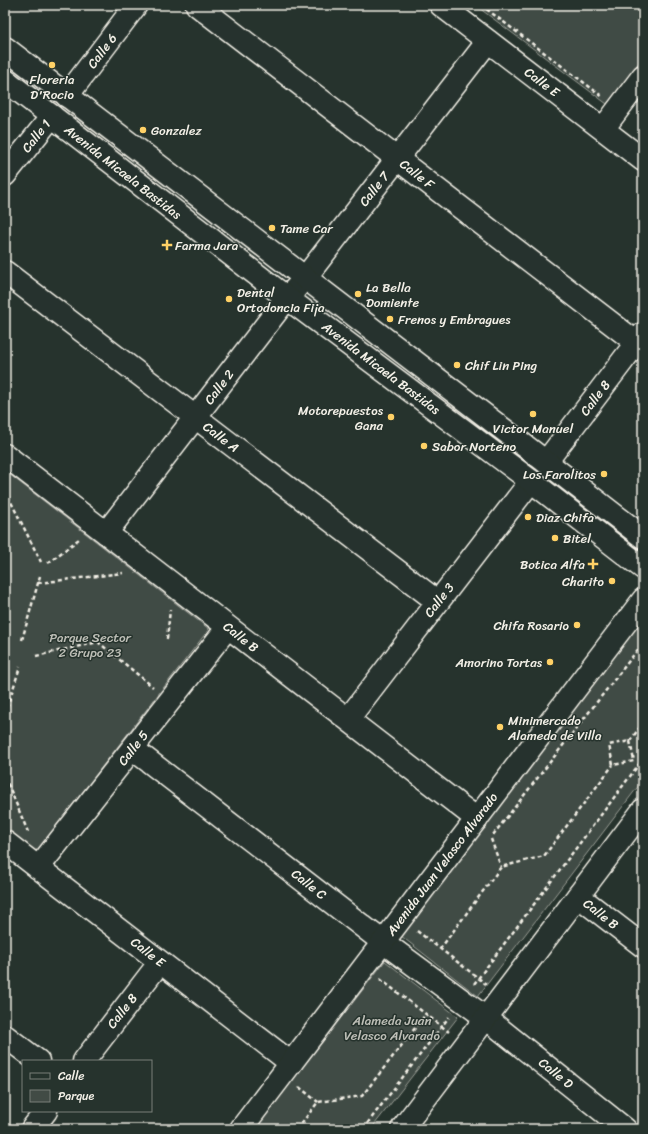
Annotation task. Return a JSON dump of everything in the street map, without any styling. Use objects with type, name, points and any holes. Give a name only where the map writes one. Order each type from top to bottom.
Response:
[{"type":"street","name":"Calle 6","points":[[67,96],[136,5]]},
{"type":"street","name":"Calle F","points":[[197,5],[397,159],[640,338]]},
{"type":"street","name":"Calle E","points":[[441,5],[643,160]]},
{"type":"street","name":"Calle 7","points":[[287,298],[305,278],[488,41]]},
{"type":"street","name":"Avenida Micaela Bastidas","points":[[5,48],[643,537]]},
{"type":"street","points":[[603,129],[643,76]]},
{"type":"street","name":"Avenida Micaela Bastidas","points":[[5,80],[287,298],[531,481],[643,568]]},
{"type":"street","name":"Calle 1","points":[[5,175],[52,116]]},
{"type":"street","name":"Calle A","points":[[5,272],[438,602]]},
{"type":"street","name":"Calle 2","points":[[106,533],[287,298]]},
{"type":"street","name":"Calle 8","points":[[546,462],[640,338]]},
{"type":"street","name":"Calle B","points":[[5,455],[477,818]]},
{"type":"street","name":"Calle 3","points":[[348,719],[531,481]]},
{"type":"street","name":"Avenida Juan Velasco Alvarado","points":[[241,1129],[643,600]]},
{"type":"street","name":"Calle 5","points":[[38,868],[228,627]]},
{"type":"street","name":"Calle C","points":[[132,749],[383,942],[486,1018]]},
{"type":"street","points":[[402,1129],[643,810]]},
{"type":"street","name":"Calle E","points":[[5,842],[291,1063]]},
{"type":"street","name":"Calle B","points":[[578,896],[643,946]]},
{"type":"street","name":"Calle 8","points":[[85,1060],[160,962]]},
{"type":"street","name":"Calle D","points":[[486,1018],[625,1129]]},
{"type":"street","points":[[5,1036],[37,1060]]},
{"type":"street","points":[[32,1129],[45,1112]]},
{"type":"path","points":[[481,5],[606,99]]},
{"type":"path","points":[[5,490],[41,562]]},
{"type":"path","points":[[48,563],[83,537]]},
{"type":"path","points":[[38,583],[129,572]]},
{"type":"path","points":[[22,640],[40,576]]},
{"type":"path","points":[[167,639],[171,605]]},
{"type":"path","points":[[36,656],[98,642],[157,690]]},
{"type":"path","points":[[5,660],[10,658]]},
{"type":"path","points":[[5,714],[20,667]]},
{"type":"path","points":[[613,765],[609,746],[630,741],[643,723]]},
{"type":"path","points":[[440,949],[501,867],[544,856],[613,765],[634,761],[630,741]]},
{"type":"path","points":[[363,1129],[643,759]]},
{"type":"path","points":[[5,777],[29,833]]},
{"type":"path","points":[[490,839],[501,867]]},
{"type":"path","points":[[400,919],[502,997]]},
{"type":"path","points":[[364,966],[466,1045]]},
{"type":"path","points":[[297,1129],[318,1102],[362,1096],[426,1014]]},
{"type":"green space","points":[[475,5],[643,5],[643,57],[607,104]]},
{"type":"green space","name":"Parque Sector 2 Grupo 23","points":[[5,471],[209,629],[36,852],[5,828]]},
{"type":"green space","name":"Alameda Juan Velasco Alvarado","points":[[643,617],[643,780],[478,996],[401,936]]},
{"type":"green space","name":"Alameda Juan Velasco Alvarado","points":[[385,961],[458,1017],[371,1129],[255,1129]]},
{"type":"place","name":"Floreria D'Rocio","points":[[52,65]]},
{"type":"place","name":"Gonzalez","points":[[143,130]]},
{"type":"place","name":"Tame Car","points":[[272,228]]},
{"type":"place","name":"Farma Jara","points":[[167,245]]},
{"type":"place","name":"La Bella Domiente","points":[[358,294]]},
{"type":"place","name":"Dental Ortodoncia Fija","points":[[229,299]]},
{"type":"place","name":"Frenos y Embragues","points":[[390,319]]},
{"type":"place","name":"Chif Lin Ping","points":[[457,365]]},
{"type":"place","name":"Victor Manuel","points":[[533,414]]},
{"type":"place","name":"Motorepuestos Gana","points":[[391,417]]},
{"type":"place","name":"Sabor Norteno","points":[[424,446]]},
{"type":"place","name":"Los Farolitos","points":[[604,474]]},
{"type":"place","name":"Diaz Chifa","points":[[528,517]]},
{"type":"place","name":"Bitel","points":[[555,538]]},
{"type":"place","name":"Botica Alfa","points":[[593,564]]},
{"type":"place","name":"Charito","points":[[612,581]]},
{"type":"place","name":"Chifa Rosario","points":[[577,625]]},
{"type":"place","name":"Amorino Tortas","points":[[550,662]]},
{"type":"place","name":"Minimercado Alameda de Villa","points":[[500,727]]}]
